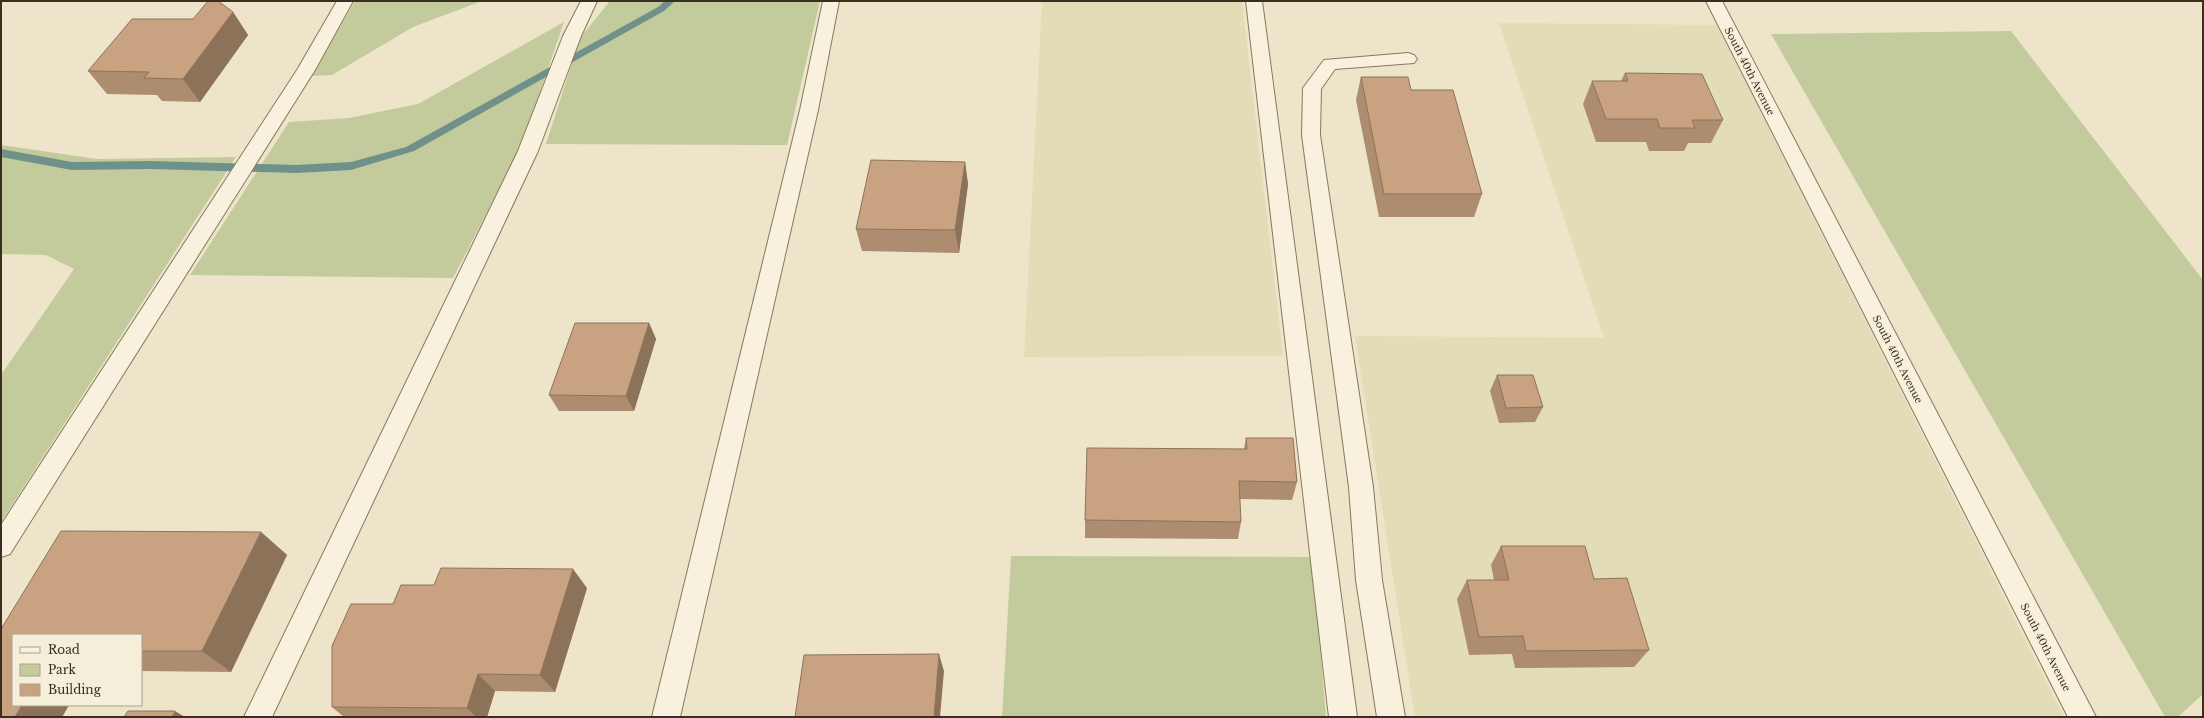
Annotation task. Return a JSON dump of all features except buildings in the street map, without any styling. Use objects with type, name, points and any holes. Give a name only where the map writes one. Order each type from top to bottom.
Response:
[{"type":"street","points":[[1,546],[301,77],[345,1]]},
{"type":"street","points":[[258,717],[528,150],[572,36],[589,1]]},
{"type":"street","points":[[666,717],[809,110],[832,1]]},
{"type":"street","points":[[1254,1],[1343,717]]},
{"type":"street","name":"South 40th Avenue","points":[[1714,1],[2082,717]]},
{"type":"street","points":[[1391,717],[1369,580],[1361,487],[1311,135],[1312,88],[1330,64],[1408,59]]},
{"type":"shaded area","points":[[1042,1],[1242,1],[1283,356],[1024,357]]},
{"type":"shaded area","points":[[1499,23],[1717,25],[2064,717],[1415,717],[1355,336],[1604,338]]},
{"type":"green space","points":[[355,1],[482,1],[413,27],[332,75],[312,76]]},
{"type":"green space","points":[[610,1],[820,1],[787,145],[546,144],[580,38]]},
{"type":"green space","points":[[564,22],[522,145],[453,278],[190,275],[289,122],[349,118],[418,104]]},
{"type":"green space","points":[[2011,31],[2203,280],[2203,694],[2178,717],[2165,717],[1771,34]]},
{"type":"green space","points":[[1,145],[97,159],[236,157],[1,522],[1,375],[74,269],[46,255],[1,254]]},
{"type":"green space","points":[[1011,556],[1313,557],[1326,717],[1002,717]]},
{"type":"waterway","points":[[1,153],[72,166],[151,165],[296,169],[351,166],[410,149],[661,9],[670,1]]}]
